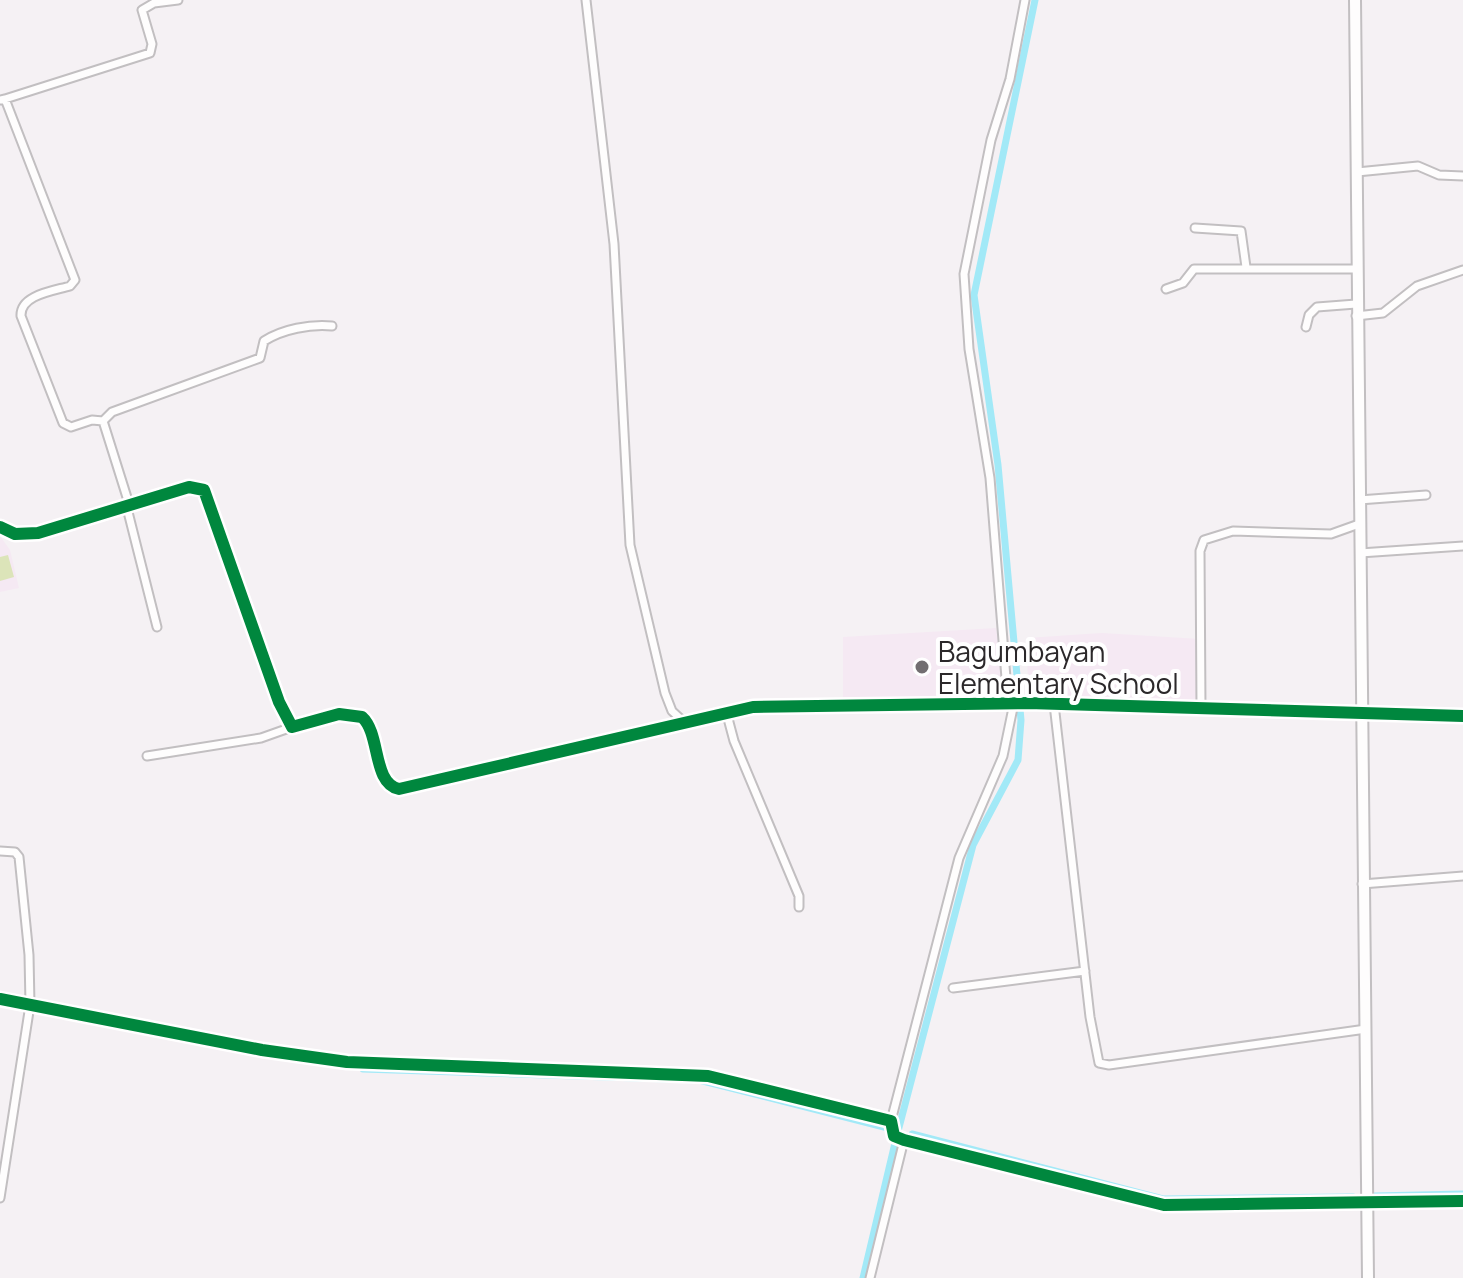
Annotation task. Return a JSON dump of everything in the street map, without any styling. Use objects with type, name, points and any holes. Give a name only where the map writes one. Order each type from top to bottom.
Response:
[{"type":"main road","points":[[1355,0],[1368,1278]]},
{"type":"street","points":[[103,421],[92,420],[71,427],[63,423],[21,316],[23,304],[29,300],[70,286],[75,280],[2,99],[150,53],[152,44],[142,10],[154,3],[178,0]]},
{"type":"street","points":[[586,0],[614,244],[630,545],[672,711],[669,725]]},
{"type":"street","points":[[1025,0],[1010,79],[991,140],[964,274],[969,349],[990,478],[1013,703],[1003,756],[959,858],[891,1121],[894,1136],[1164,1205],[1463,1201]]},
{"type":"street","points":[[1357,172],[1418,166],[1439,175],[1463,176]]},
{"type":"street","points":[[1195,228],[1241,231],[1246,267]]},
{"type":"street","points":[[1166,289],[1183,283],[1194,269],[1356,269]]},
{"type":"street","points":[[1356,316],[1383,313],[1417,286],[1463,270]]},
{"type":"street","points":[[1306,327],[1309,315],[1317,307],[1356,304]]},
{"type":"street","points":[[103,421],[112,412],[260,358],[264,341],[273,336],[309,326],[332,326]]},
{"type":"street","points":[[103,421],[129,507],[157,627]]},
{"type":"street","points":[[0,527],[15,534],[38,533],[189,487],[204,490],[279,702],[292,727]]},
{"type":"street","points":[[1359,500],[1426,495]]},
{"type":"street","points":[[1201,708],[1200,551],[1204,540],[1233,531],[1331,534],[1359,524]]},
{"type":"street","points":[[1360,553],[1463,546]]},
{"type":"street","points":[[147,756],[261,738],[339,714],[362,717],[373,731],[384,778],[388,784],[399,789],[726,711],[804,704],[1028,703],[1463,716]]},
{"type":"street","points":[[1054,704],[1085,971],[1097,1058],[1103,1065],[1366,1029]]},
{"type":"street","points":[[672,711],[684,722]]},
{"type":"street","points":[[726,711],[734,741],[797,890],[799,907]]},
{"type":"street","points":[[0,851],[15,852],[19,857],[29,955],[30,1005],[0,1198]]},
{"type":"street","points":[[1362,884],[1463,876]]},
{"type":"street","points":[[953,988],[1085,971]]},
{"type":"street","points":[[0,999],[347,1062],[708,1076],[891,1121]]},
{"type":"street","points":[[870,1278],[904,1140]]},
{"type":"shaded area","points":[[0,536],[10,550],[19,588],[0,592]]},
{"type":"shaded area","name":"Bagumbayan Elementary School","points":[[996,628],[1005,698],[843,699],[843,637]]},
{"type":"shaded area","points":[[1102,633],[1200,639],[1201,703],[1029,699],[1026,638]]},
{"type":"green space","points":[[8,555],[14,577],[0,581],[0,557]]},
{"type":"waterway","points":[[897,1135],[973,845],[1018,760],[1021,720],[998,465],[974,295],[1035,0]]},
{"type":"waterway","points":[[363,1069],[699,1080],[888,1128]]},
{"type":"waterway","points":[[912,1134],[1163,1199],[1353,1197]]},
{"type":"waterway","points":[[863,1278],[895,1143]]},
{"type":"waterway","points":[[1374,1196],[1463,1194]]},
{"type":"cycle path","points":[[0,527],[15,534],[38,533],[189,487],[204,490],[279,702],[292,727],[339,714],[362,717],[372,735],[384,778],[399,789],[753,707],[1028,703],[1463,716]]},
{"type":"cycle path","points":[[0,999],[262,1050],[347,1062],[708,1076],[891,1121],[894,1136],[904,1140],[1164,1205],[1463,1201]]},
{"type":"place","name":"Bagumbayan Elementary School","points":[[922,667]]}]
